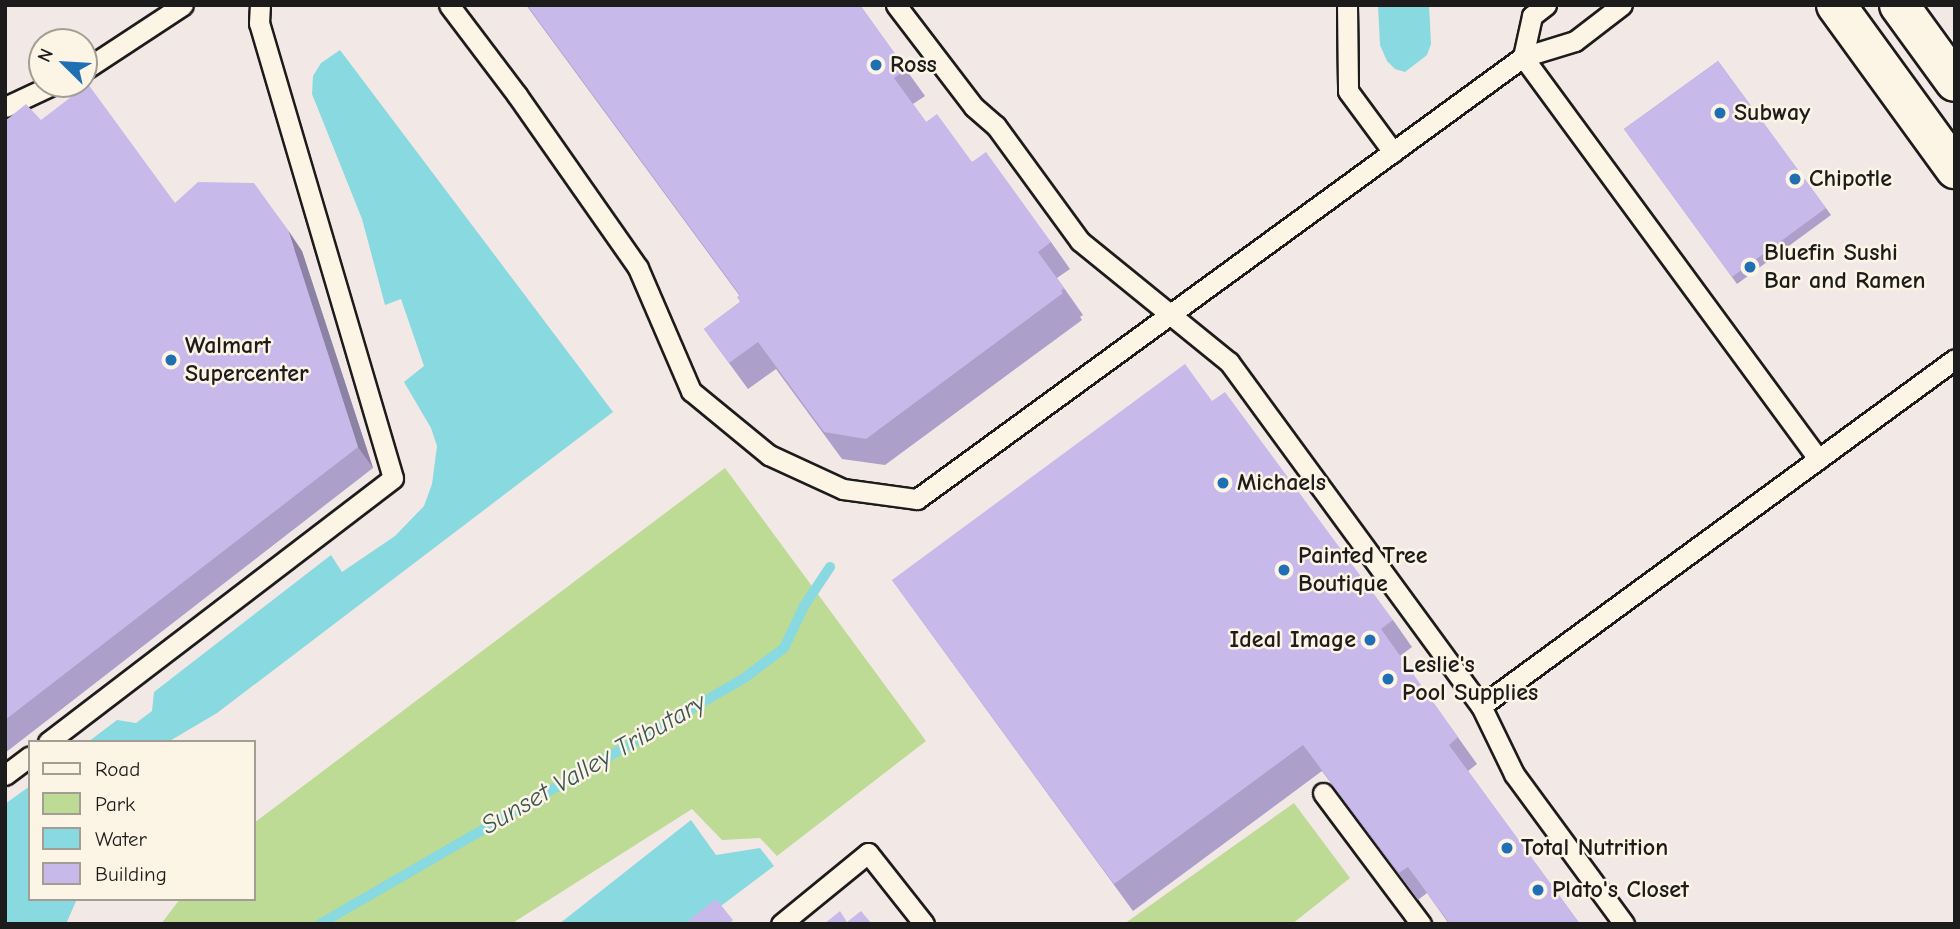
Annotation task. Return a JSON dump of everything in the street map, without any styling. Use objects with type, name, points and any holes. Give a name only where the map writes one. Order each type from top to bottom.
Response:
[{"type":"main road","points":[[1836,5],[1955,169]]},
{"type":"main road","points":[[1899,5],[1955,82]]},
{"type":"lane","points":[[98,61],[183,5]]},
{"type":"lane","points":[[51,740],[393,478],[259,23],[260,5]]},
{"type":"lane","points":[[449,5],[517,95],[638,268],[691,391],[769,455],[843,489],[917,499],[1523,57],[1575,41],[1622,5]]},
{"type":"lane","points":[[896,5],[974,107],[996,125],[1080,241],[1169,316],[1229,362],[1481,706],[1514,774],[1624,924]]},
{"type":"lane","points":[[1347,5],[1348,91],[1394,152]]},
{"type":"lane","points":[[1546,5],[1532,16],[1523,57],[1818,459]]},
{"type":"lane","points":[[5,107],[28,96]]},
{"type":"lane","points":[[1481,706],[1955,359]]},
{"type":"lane","points":[[5,775],[28,758]]},
{"type":"lane","points":[[1323,793],[1422,924]]},
{"type":"lane","points":[[781,924],[868,853],[925,924]]},
{"type":"green space","points":[[725,468],[926,741],[777,856],[760,838],[722,840],[692,809],[511,924],[161,924],[178,901],[256,901],[256,821]]},
{"type":"green space","points":[[1294,803],[1350,878],[1292,924],[1124,924]]},
{"type":"water","points":[[1378,5],[1429,5],[1431,44],[1427,55],[1405,72],[1395,69],[1387,61],[1380,45]]},
{"type":"water","points":[[340,50],[613,412],[217,713],[171,740],[91,740],[117,720],[136,723],[152,711],[154,692],[331,555],[342,572],[395,536],[424,506],[432,484],[437,446],[431,428],[404,382],[424,366],[401,299],[385,305],[362,219],[312,94],[313,76],[321,63]]},
{"type":"water","points":[[28,787],[28,901],[76,901],[66,924],[5,924],[5,804]]},
{"type":"water","points":[[691,820],[716,855],[760,848],[774,866],[697,924],[559,924]]},
{"type":"building","points":[[527,5],[860,5],[906,69],[894,78],[926,122],[937,114],[972,162],[986,152],[1051,242],[1038,252],[1064,288],[1061,291],[1063,293],[866,439],[824,432],[758,342],[729,363],[704,329],[740,302],[737,297],[740,295]]},
{"type":"building","points":[[1718,61],[1826,208],[1732,277],[1624,129]]},
{"type":"building","name":"Walmart Supercenter","points":[[70,98],[98,98],[175,203],[198,182],[254,183],[288,230],[358,447],[5,720],[5,121],[26,104],[41,120]]},
{"type":"building","points":[[1185,364],[1212,401],[1225,392],[1393,620],[1381,629],[1458,737],[1449,745],[1580,924],[1450,924],[1408,867],[1399,873],[1303,745],[1114,884],[892,580]]},
{"type":"building","points":[[716,899],[733,920],[729,924],[684,924]]},
{"type":"building","points":[[840,911],[847,922],[861,911],[872,924],[824,924]]},
{"type":"waterway","name":"Sunset Valley Tributary","points":[[320,924],[747,676],[784,648],[804,606],[830,567]]},
{"type":"place","name":"Ross","points":[[876,65]]},
{"type":"place","name":"Subway","points":[[1720,113]]},
{"type":"place","name":"Chipotle","points":[[1795,179]]},
{"type":"place","name":"Bluefin Sushi Bar and Ramen","points":[[1750,267]]},
{"type":"place","name":"Walmart Supercenter","points":[[171,360]]},
{"type":"place","name":"Michaels","points":[[1223,483]]},
{"type":"place","name":"Painted Tree Boutique","points":[[1284,570]]},
{"type":"place","name":"Ideal Image","points":[[1370,640]]},
{"type":"place","name":"Leslie's Pool Supplies","points":[[1388,679]]},
{"type":"place","name":"Total Nutrition","points":[[1507,848]]},
{"type":"place","name":"Plato's Closet","points":[[1538,890]]}]
